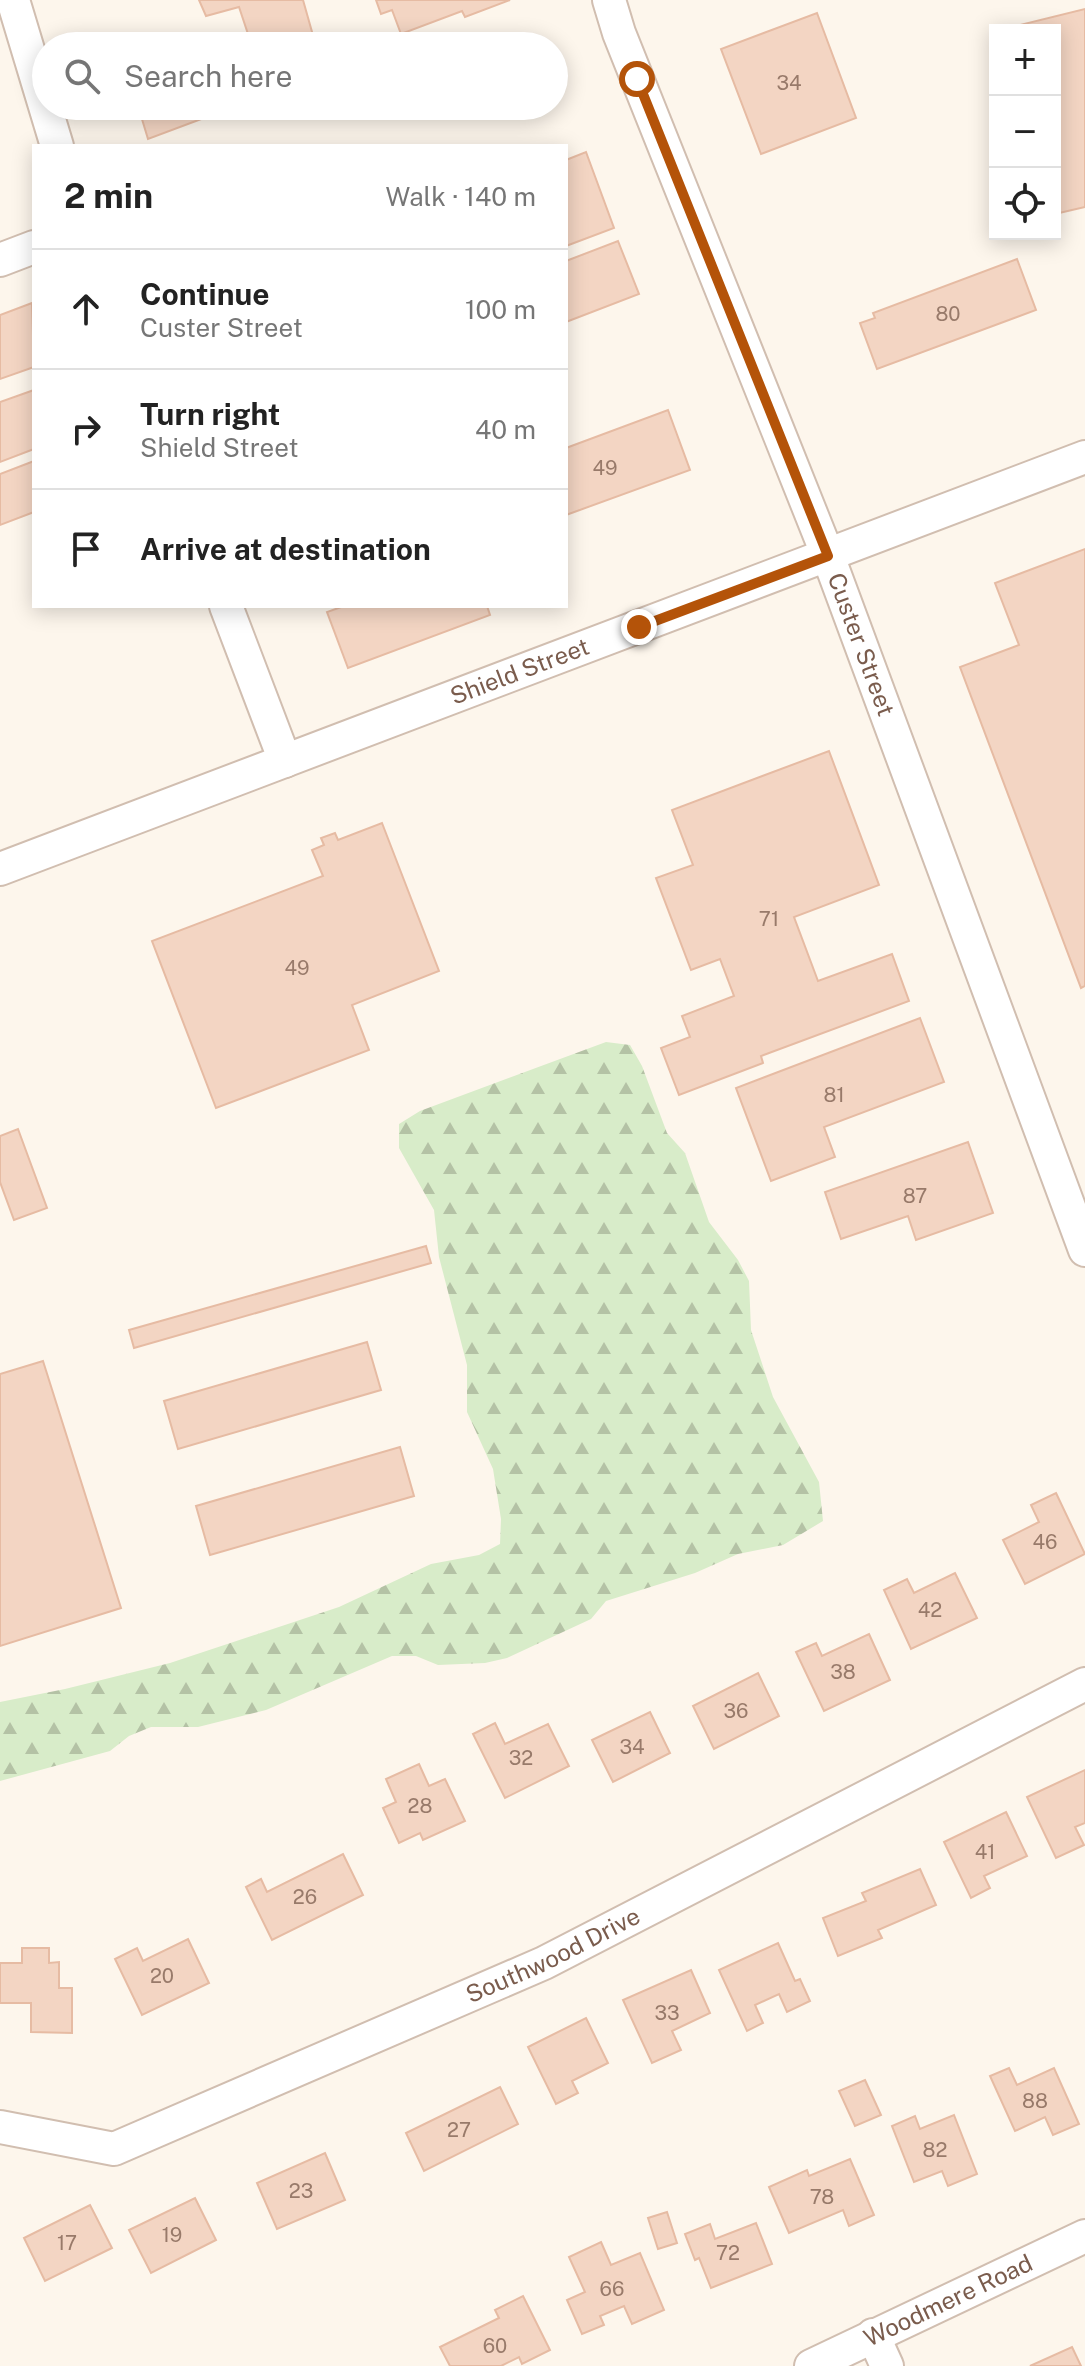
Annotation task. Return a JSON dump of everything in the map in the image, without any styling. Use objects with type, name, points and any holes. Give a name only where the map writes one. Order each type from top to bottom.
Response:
[{"type":"street","points":[[13,0],[32,63]]},
{"type":"street","name":"Custer Street","points":[[609,0],[619,33],[828,556],[1085,1250]]},
{"type":"street","points":[[49,120],[56,144]]},
{"type":"street","points":[[0,260],[32,248]]},
{"type":"street","name":"Shield Street","points":[[0,869],[1085,457]]},
{"type":"street","points":[[227,608],[285,761]]},
{"type":"street","name":"Southwood Drive","points":[[0,2127],[114,2149],[544,1963],[1085,1684]]},
{"type":"street","name":"Woodmere Road","points":[[811,2366],[1085,2236]]},
{"type":"street","points":[[873,2335],[887,2366]]},
{"type":"green space","points":[[606,1042],[630,1045],[642,1066],[667,1133],[685,1153],[709,1222],[738,1260],[749,1281],[751,1330],[773,1397],[819,1482],[823,1521],[783,1545],[738,1554],[695,1573],[606,1601],[591,1619],[507,1658],[485,1663],[438,1665],[416,1656],[392,1656],[266,1710],[198,1727],[151,1727],[129,1736],[110,1751],[0,1781],[0,1702],[170,1663],[339,1607],[431,1564],[479,1555],[500,1544],[501,1519],[493,1469],[467,1412],[467,1365],[439,1257],[434,1210],[399,1148],[399,1124],[420,1111]]},
{"type":"building","points":[[199,0],[303,0],[312,32],[247,32],[239,7],[206,16]]},
{"type":"building","points":[[376,0],[510,0],[465,17],[462,11],[406,32],[400,32],[392,10],[381,14]]},
{"type":"building","points":[[1085,9],[1085,207],[1061,213],[1061,24],[1024,24]]},
{"type":"building","points":[[817,13],[856,118],[761,154],[721,49]]},
{"type":"building","points":[[142,120],[199,120],[148,139]]},
{"type":"building","points":[[586,152],[614,228],[568,245],[568,159]]},
{"type":"building","points":[[618,241],[639,294],[568,321],[568,260]]},
{"type":"building","points":[[1017,259],[1036,310],[877,369],[860,323],[875,318],[873,313]]},
{"type":"building","points":[[32,303],[32,368],[0,379],[0,315]]},
{"type":"building","points":[[32,391],[32,450],[0,462],[0,402]]},
{"type":"building","points":[[668,410],[690,470],[568,514],[568,447]]},
{"type":"building","points":[[32,462],[32,513],[0,525],[0,474]]},
{"type":"building","points":[[1085,549],[1085,986],[1081,988],[960,667],[1019,645],[995,583]]},
{"type":"building","points":[[338,608],[488,608],[490,615],[348,668],[327,612]]},
{"type":"building","points":[[829,751],[879,885],[794,917],[818,981],[892,954],[909,1001],[761,1056],[763,1063],[679,1095],[661,1048],[690,1037],[682,1016],[734,996],[720,959],[691,970],[656,878],[693,865],[672,810]]},
{"type":"building","points":[[382,823],[439,971],[352,1005],[369,1050],[216,1108],[152,941],[323,876],[312,850],[324,845],[321,838],[335,833],[338,840]]},
{"type":"building","points":[[920,1018],[944,1082],[824,1127],[835,1157],[771,1181],[736,1088]]},
{"type":"building","points":[[18,1129],[47,1208],[14,1220],[0,1182],[0,1136]]},
{"type":"building","points":[[968,1142],[993,1213],[916,1240],[908,1216],[841,1239],[825,1192]]},
{"type":"building","points":[[426,1246],[431,1263],[134,1348],[129,1330]]},
{"type":"building","points":[[367,1342],[381,1390],[178,1449],[164,1401]]},
{"type":"building","points":[[43,1361],[121,1608],[0,1646],[0,1374]]},
{"type":"building","points":[[400,1447],[414,1496],[210,1555],[196,1506]]},
{"type":"building","points":[[1056,1493],[1085,1554],[1025,1584],[1003,1540],[1039,1522],[1031,1505]]},
{"type":"building","points":[[955,1573],[977,1618],[911,1649],[884,1590],[907,1579],[914,1593]]},
{"type":"building","points":[[869,1634],[890,1680],[824,1711],[796,1652],[816,1643],[822,1656]]},
{"type":"building","points":[[758,1673],[779,1716],[714,1749],[693,1706]]},
{"type":"building","points":[[650,1712],[670,1753],[613,1782],[592,1740]]},
{"type":"building","points":[[495,1723],[505,1744],[548,1724],[569,1766],[505,1798],[473,1734]]},
{"type":"building","points":[[419,1764],[429,1786],[445,1779],[465,1821],[423,1840],[420,1833],[399,1843],[383,1808],[396,1802],[386,1779]]},
{"type":"building","points":[[1085,1770],[1085,1823],[1075,1827],[1084,1845],[1056,1858],[1027,1797]]},
{"type":"building","points":[[1006,1812],[1027,1856],[984,1876],[990,1888],[971,1898],[944,1842]]},
{"type":"building","points":[[343,1854],[363,1895],[272,1940],[246,1887],[261,1879],[267,1892]]},
{"type":"building","points":[[920,1869],[936,1905],[878,1930],[882,1938],[838,1956],[823,1918],[866,1901],[862,1893]]},
{"type":"building","points":[[188,1939],[209,1983],[142,2015],[115,1959],[137,1948],[143,1961]]},
{"type":"building","points":[[778,1943],[795,1981],[800,1979],[810,2001],[787,2012],[779,1994],[755,2005],[763,2023],[747,2031],[719,1970]]},
{"type":"building","points":[[22,1948],[49,1948],[49,1963],[59,1962],[59,1988],[72,1988],[72,2033],[31,2032],[31,2003],[0,2003],[0,1963],[22,1963]]},
{"type":"building","points":[[691,1970],[710,2013],[672,2031],[681,2050],[652,2063],[623,2000]]},
{"type":"building","points":[[586,2018],[608,2063],[572,2081],[578,2093],[556,2104],[528,2047]]},
{"type":"building","points":[[1009,2068],[1017,2085],[1054,2068],[1079,2124],[1053,2135],[1045,2117],[1015,2131],[990,2076]]},
{"type":"building","points":[[865,2080],[881,2115],[855,2126],[839,2091]]},
{"type":"building","points":[[500,2087],[518,2124],[424,2171],[406,2133]]},
{"type":"building","points":[[954,2115],[977,2174],[948,2186],[942,2171],[914,2182],[892,2126],[915,2116],[920,2129]]},
{"type":"building","points":[[325,2153],[345,2200],[277,2229],[257,2183]]},
{"type":"building","points":[[850,2159],[874,2215],[849,2226],[843,2210],[789,2233],[769,2187],[807,2170],[809,2176]]},
{"type":"building","points":[[195,2198],[216,2240],[151,2273],[129,2230]]},
{"type":"building","points":[[90,2205],[112,2248],[45,2281],[24,2238]]},
{"type":"building","points":[[667,2212],[677,2243],[658,2249],[648,2218]]},
{"type":"building","points":[[756,2223],[772,2264],[711,2288],[685,2234],[710,2224],[715,2239]]},
{"type":"building","points":[[601,2242],[611,2265],[640,2253],[664,2310],[632,2324],[624,2306],[600,2316],[604,2325],[582,2334],[567,2300],[585,2292],[569,2257]]},
{"type":"building","points":[[523,2296],[550,2350],[522,2364],[519,2357],[501,2366],[450,2366],[440,2347],[499,2318],[495,2310]]},
{"type":"building","points":[[1072,2347],[1081,2366],[1030,2366]]},
{"type":"route","points":[[637,79],[828,556],[639,627]]}]
